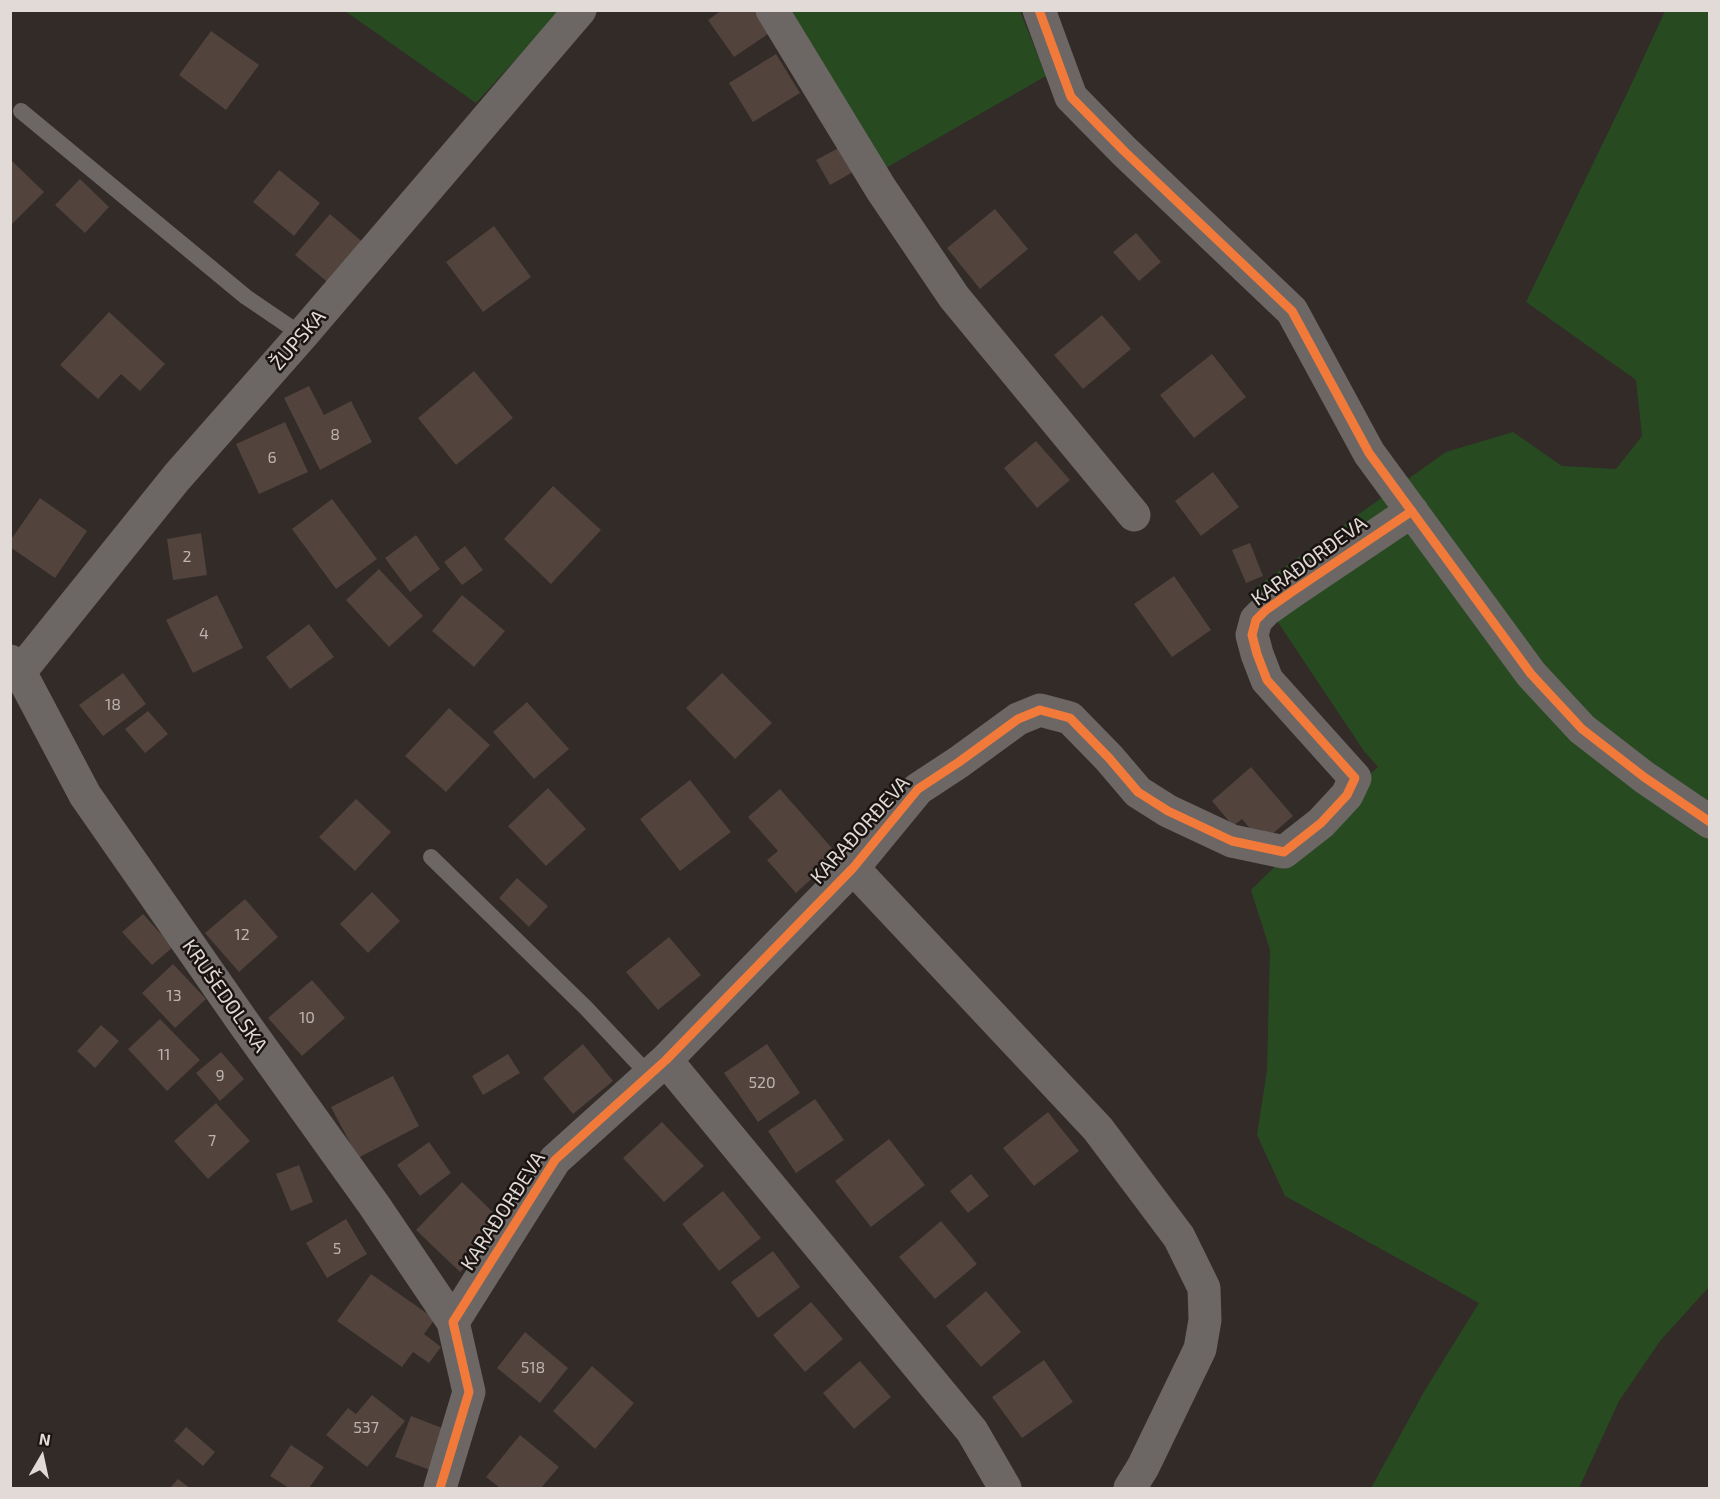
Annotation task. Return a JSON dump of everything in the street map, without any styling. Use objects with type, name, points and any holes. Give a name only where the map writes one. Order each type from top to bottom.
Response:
[{"type":"street","name":"ŽUPSKA","points":[[15,667],[580,10]]},
{"type":"street","points":[[772,10],[880,189],[954,297],[1134,515]]},
{"type":"street","points":[[1039,10],[1071,97],[1292,311],[1369,453],[1531,674],[1582,729],[1644,777],[1710,822]]},
{"type":"street","name":"KARAĐORĐEVA","points":[[453,1322],[555,1160],[658,1067],[853,868],[918,789],[1018,719],[1040,710],[1070,718],[1138,792],[1168,811],[1232,841],[1284,852],[1321,823],[1347,795],[1355,778],[1267,680],[1252,635],[1256,620],[1284,597],[1412,511]]},
{"type":"street","name":"KRUŠEDOLSKA","points":[[15,667],[85,795],[374,1205],[453,1322]]},
{"type":"street","points":[[853,868],[1098,1129],[1179,1237],[1204,1288],[1204,1320],[1200,1349],[1143,1467],[1130,1488]]},
{"type":"street","points":[[658,1067],[972,1431],[1005,1488]]},
{"type":"street","points":[[440,1488],[469,1392],[453,1322]]},
{"type":"lane","points":[[21,111],[246,297],[302,336]]},
{"type":"lane","points":[[431,857],[586,1008],[658,1067]]},
{"type":"green space","points":[[345,11],[560,11],[476,103]]},
{"type":"green space","points":[[784,11],[1020,11],[1046,76],[884,169]]},
{"type":"green space","points":[[1665,11],[1709,11],[1709,1287],[1660,1341],[1619,1401],[1579,1488],[1371,1488],[1425,1390],[1479,1303],[1285,1196],[1257,1135],[1267,1070],[1270,950],[1251,890],[1378,767],[1364,751],[1255,588],[1446,452],[1513,432],[1562,466],[1616,469],[1642,436],[1636,380],[1526,302]]},
{"type":"building","points":[[722,10],[757,10],[771,32],[734,57],[708,20]]},
{"type":"building","points":[[211,31],[259,65],[226,110],[179,75]]},
{"type":"building","points":[[776,54],[800,93],[753,122],[729,83]]},
{"type":"building","points":[[846,144],[860,168],[830,185],[816,160]]},
{"type":"building","points":[[10,159],[44,192],[10,226]]},
{"type":"building","points":[[279,170],[320,203],[294,236],[253,202]]},
{"type":"building","points":[[80,179],[109,207],[85,233],[55,205]]},
{"type":"building","points":[[995,209],[1028,249],[980,289],[947,248]]},
{"type":"building","points":[[330,214],[366,245],[331,285],[295,255]]},
{"type":"building","points":[[494,226],[531,277],[483,312],[446,262]]},
{"type":"building","points":[[1136,233],[1161,262],[1139,281],[1113,252]]},
{"type":"building","points":[[109,312],[165,364],[140,391],[121,374],[98,399],[60,365]]},
{"type":"building","points":[[1102,315],[1131,349],[1083,389],[1054,355]]},
{"type":"building","points":[[1212,354],[1246,397],[1194,438],[1160,395]]},
{"type":"building","points":[[474,371],[513,418],[456,465],[418,418]]},
{"type":"building","points":[[309,386],[324,415],[351,401],[372,442],[320,470],[284,398]]},
{"type":"building","points":[[285,422],[308,472],[259,494],[236,444]]},
{"type":"building","points":[[1036,441],[1070,480],[1037,508],[1004,468]]},
{"type":"building","points":[[1213,472],[1239,507],[1201,536],[1175,501]]},
{"type":"building","points":[[553,486],[601,530],[551,584],[504,539]]},
{"type":"building","points":[[40,498],[87,531],[55,578],[10,547],[10,541]]},
{"type":"building","points":[[332,499],[377,559],[336,589],[292,529]]},
{"type":"building","points":[[201,533],[207,575],[173,580],[167,539]]},
{"type":"building","points":[[416,535],[440,569],[410,592],[385,558]]},
{"type":"building","points":[[1250,543],[1263,576],[1246,583],[1232,550]]},
{"type":"building","points":[[465,546],[483,570],[462,585],[444,562]]},
{"type":"building","points":[[379,569],[423,616],[389,647],[346,600]]},
{"type":"building","points":[[1174,576],[1211,630],[1172,657],[1134,604]]},
{"type":"building","points":[[217,595],[243,648],[193,673],[166,620]]},
{"type":"building","points":[[462,595],[505,631],[474,667],[432,631]]},
{"type":"building","points":[[309,624],[334,657],[290,689],[266,657]]},
{"type":"building","points":[[123,673],[146,704],[103,736],[79,705]]},
{"type":"building","points":[[722,673],[772,723],[735,759],[686,708]]},
{"type":"building","points":[[527,702],[569,749],[534,779],[493,732]]},
{"type":"building","points":[[449,708],[490,745],[446,792],[405,756]]},
{"type":"building","points":[[148,711],[168,734],[145,753],[125,729]]},
{"type":"building","points":[[1251,767],[1293,816],[1262,843],[1242,819],[1233,826],[1212,801]]},
{"type":"building","points":[[690,780],[731,832],[680,871],[640,819]]},
{"type":"building","points":[[548,788],[586,829],[546,866],[508,826]]},
{"type":"building","points":[[780,789],[838,855],[796,893],[767,860],[778,851],[748,817]]},
{"type":"building","points":[[356,799],[391,832],[355,871],[319,837]]},
{"type":"building","points":[[517,878],[548,906],[529,927],[499,898]]},
{"type":"building","points":[[372,892],[400,921],[368,953],[340,924]]},
{"type":"building","points":[[245,899],[278,937],[239,972],[205,933]]},
{"type":"building","points":[[143,914],[173,947],[152,965],[122,932]]},
{"type":"building","points":[[669,937],[701,975],[658,1010],[626,972]]},
{"type":"building","points":[[173,964],[206,999],[175,1028],[142,993]]},
{"type":"building","points":[[312,980],[345,1018],[302,1056],[268,1018]]},
{"type":"building","points":[[160,1019],[200,1060],[167,1091],[128,1049]]},
{"type":"building","points":[[101,1025],[119,1041],[95,1068],[77,1051]]},
{"type":"building","points":[[583,1044],[613,1081],[573,1114],[543,1078]]},
{"type":"building","points":[[767,1044],[800,1093],[758,1122],[724,1073]]},
{"type":"building","points":[[221,1052],[244,1079],[220,1101],[196,1073]]},
{"type":"building","points":[[508,1054],[520,1073],[483,1095],[472,1076]]},
{"type":"building","points":[[393,1076],[419,1126],[358,1158],[331,1107]]},
{"type":"building","points":[[815,1099],[844,1140],[796,1173],[768,1131]]},
{"type":"building","points":[[216,1103],[250,1141],[208,1179],[174,1141]]},
{"type":"building","points":[[1048,1112],[1079,1151],[1034,1186],[1003,1148]]},
{"type":"building","points":[[662,1122],[704,1166],[664,1202],[623,1158]]},
{"type":"building","points":[[889,1139],[925,1185],[871,1227],[835,1181]]},
{"type":"building","points":[[429,1142],[451,1173],[420,1196],[397,1165]]},
{"type":"building","points":[[299,1165],[313,1202],[291,1211],[276,1174]]},
{"type":"building","points":[[971,1174],[989,1196],[968,1213],[950,1191]]},
{"type":"building","points":[[462,1182],[506,1225],[460,1272],[416,1230]]},
{"type":"building","points":[[723,1191],[761,1238],[719,1271],[682,1224]]},
{"type":"building","points":[[346,1219],[367,1254],[327,1278],[306,1243]]},
{"type":"building","points":[[941,1221],[977,1264],[935,1299],[899,1257]]},
{"type":"building","points":[[773,1251],[800,1287],[758,1318],[731,1282]]},
{"type":"building","points":[[371,1274],[435,1319],[424,1334],[441,1347],[429,1363],[413,1352],[402,1367],[337,1321]]},
{"type":"building","points":[[986,1291],[1021,1332],[981,1367],[946,1326]]},
{"type":"building","points":[[811,1302],[843,1339],[805,1372],[773,1335]]},
{"type":"building","points":[[525,1332],[568,1368],[540,1403],[497,1368]]},
{"type":"building","points":[[1044,1360],[1073,1402],[1022,1438],[992,1397]]},
{"type":"building","points":[[860,1361],[891,1397],[854,1429],[823,1393]]},
{"type":"building","points":[[592,1366],[634,1403],[595,1449],[553,1411]]},
{"type":"building","points":[[372,1395],[405,1421],[367,1467],[326,1435],[348,1408],[356,1414]]},
{"type":"building","points":[[411,1416],[445,1429],[430,1470],[395,1457]]},
{"type":"building","points":[[186,1427],[215,1452],[203,1466],[174,1441]]},
{"type":"building","points":[[520,1435],[559,1467],[541,1488],[500,1488],[486,1477]]},
{"type":"building","points":[[291,1445],[324,1467],[309,1488],[289,1488],[270,1476]]},
{"type":"building","points":[[178,1479],[190,1488],[170,1488]]},
{"type":"cycle path","points":[[1039,10],[1071,97],[1124,151],[1292,311],[1369,453],[1531,674],[1582,729],[1644,777],[1710,822]]},
{"type":"cycle path","points":[[440,1488],[469,1392],[453,1322],[555,1160],[666,1060],[853,868],[918,789],[1018,719],[1040,710],[1070,718],[1138,792],[1168,811],[1232,841],[1284,852],[1321,823],[1347,795],[1355,778],[1267,680],[1252,635],[1256,620],[1293,591],[1412,511]]}]
